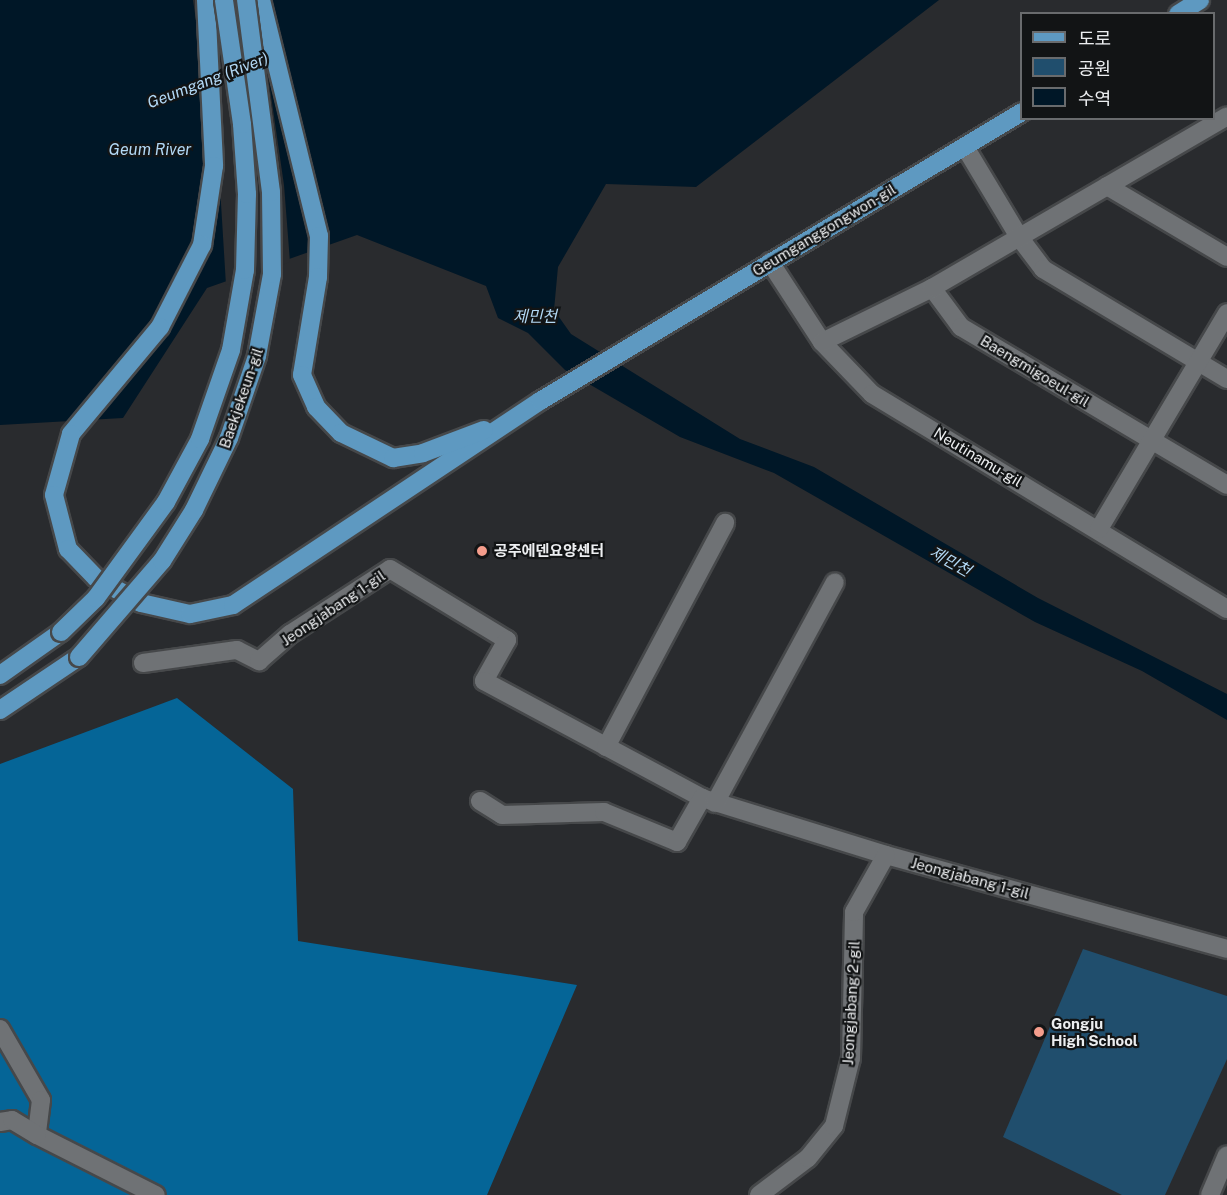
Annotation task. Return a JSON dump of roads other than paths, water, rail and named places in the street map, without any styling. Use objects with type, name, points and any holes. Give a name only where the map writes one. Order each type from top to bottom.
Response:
[{"type":"main road","points":[[206,0],[214,166],[202,245],[160,327],[71,434],[54,495],[68,549],[96,578],[141,603],[190,614],[233,604],[513,419]]},
{"type":"main road","name":"Baekjekeun-gil","points":[[0,675],[61,632],[96,598],[166,502],[200,440],[231,350],[245,270],[247,194],[242,124],[224,0]]},
{"type":"main road","name":"Baekjekeun-gil","points":[[0,710],[79,657],[162,561],[194,510],[229,438],[257,356],[272,274],[271,192],[246,0]]},
{"type":"main road","points":[[261,0],[319,236],[318,277],[302,375],[316,407],[358,443],[393,458],[423,453],[513,419]]},
{"type":"main road","points":[[1181,12],[1200,0]]},
{"type":"main road","name":"Geumganggongwon-gil","points":[[513,419],[1020,113]]},
{"type":"street","points":[[822,342],[932,288],[1227,116]]},
{"type":"street","points":[[965,147],[1019,237],[1044,268],[1227,379]]},
{"type":"street","points":[[1107,186],[1227,257]]},
{"type":"street","name":"Neutinamu-gil","points":[[770,262],[822,342],[872,394],[1099,529],[1227,609]]},
{"type":"street","name":"Baengmigoeul-gil","points":[[932,288],[961,327],[1227,485]]},
{"type":"street","points":[[1099,529],[1227,313]]},
{"type":"street","points":[[606,747],[725,523]]},
{"type":"street","name":"Jeongjabang 1-gil","points":[[143,663],[237,650],[259,661],[290,634],[390,569],[507,640],[484,681],[709,800],[886,855],[1227,948]]},
{"type":"street","points":[[480,801],[502,815],[604,812],[677,842],[709,800],[835,582]]},
{"type":"street","name":"Jeongjabang 2-gil","points":[[759,1195],[808,1158],[834,1126],[851,1058],[854,912],[886,855]]},
{"type":"street","points":[[0,1029],[41,1100],[37,1135]]},
{"type":"street","points":[[0,1122],[12,1120],[156,1195]]},
{"type":"street","points":[[1210,1195],[1224,1162]]},
{"type":"street","points":[[1221,1195],[1224,1162]]},
{"type":"water","name":"Geum River","points":[[0,0],[939,0],[696,187],[606,184],[558,267],[554,310],[571,334],[740,439],[814,467],[1038,598],[1227,694],[1227,720],[1142,671],[1035,622],[774,473],[680,437],[565,370],[528,333],[498,318],[486,286],[357,235],[207,288],[123,418],[0,425]]},
{"type":"place","name":"공주에덴요양센터","points":[[482,551]]},
{"type":"place","name":"Gongju High School","points":[[1039,1032]]},
{"type":"water label","name":"Geumgang (River)","points":[[208,81]]},
{"type":"water label","name":"제민천","points":[[535,317]]},
{"type":"water label","name":"제민천","points":[[950,562]]}]
